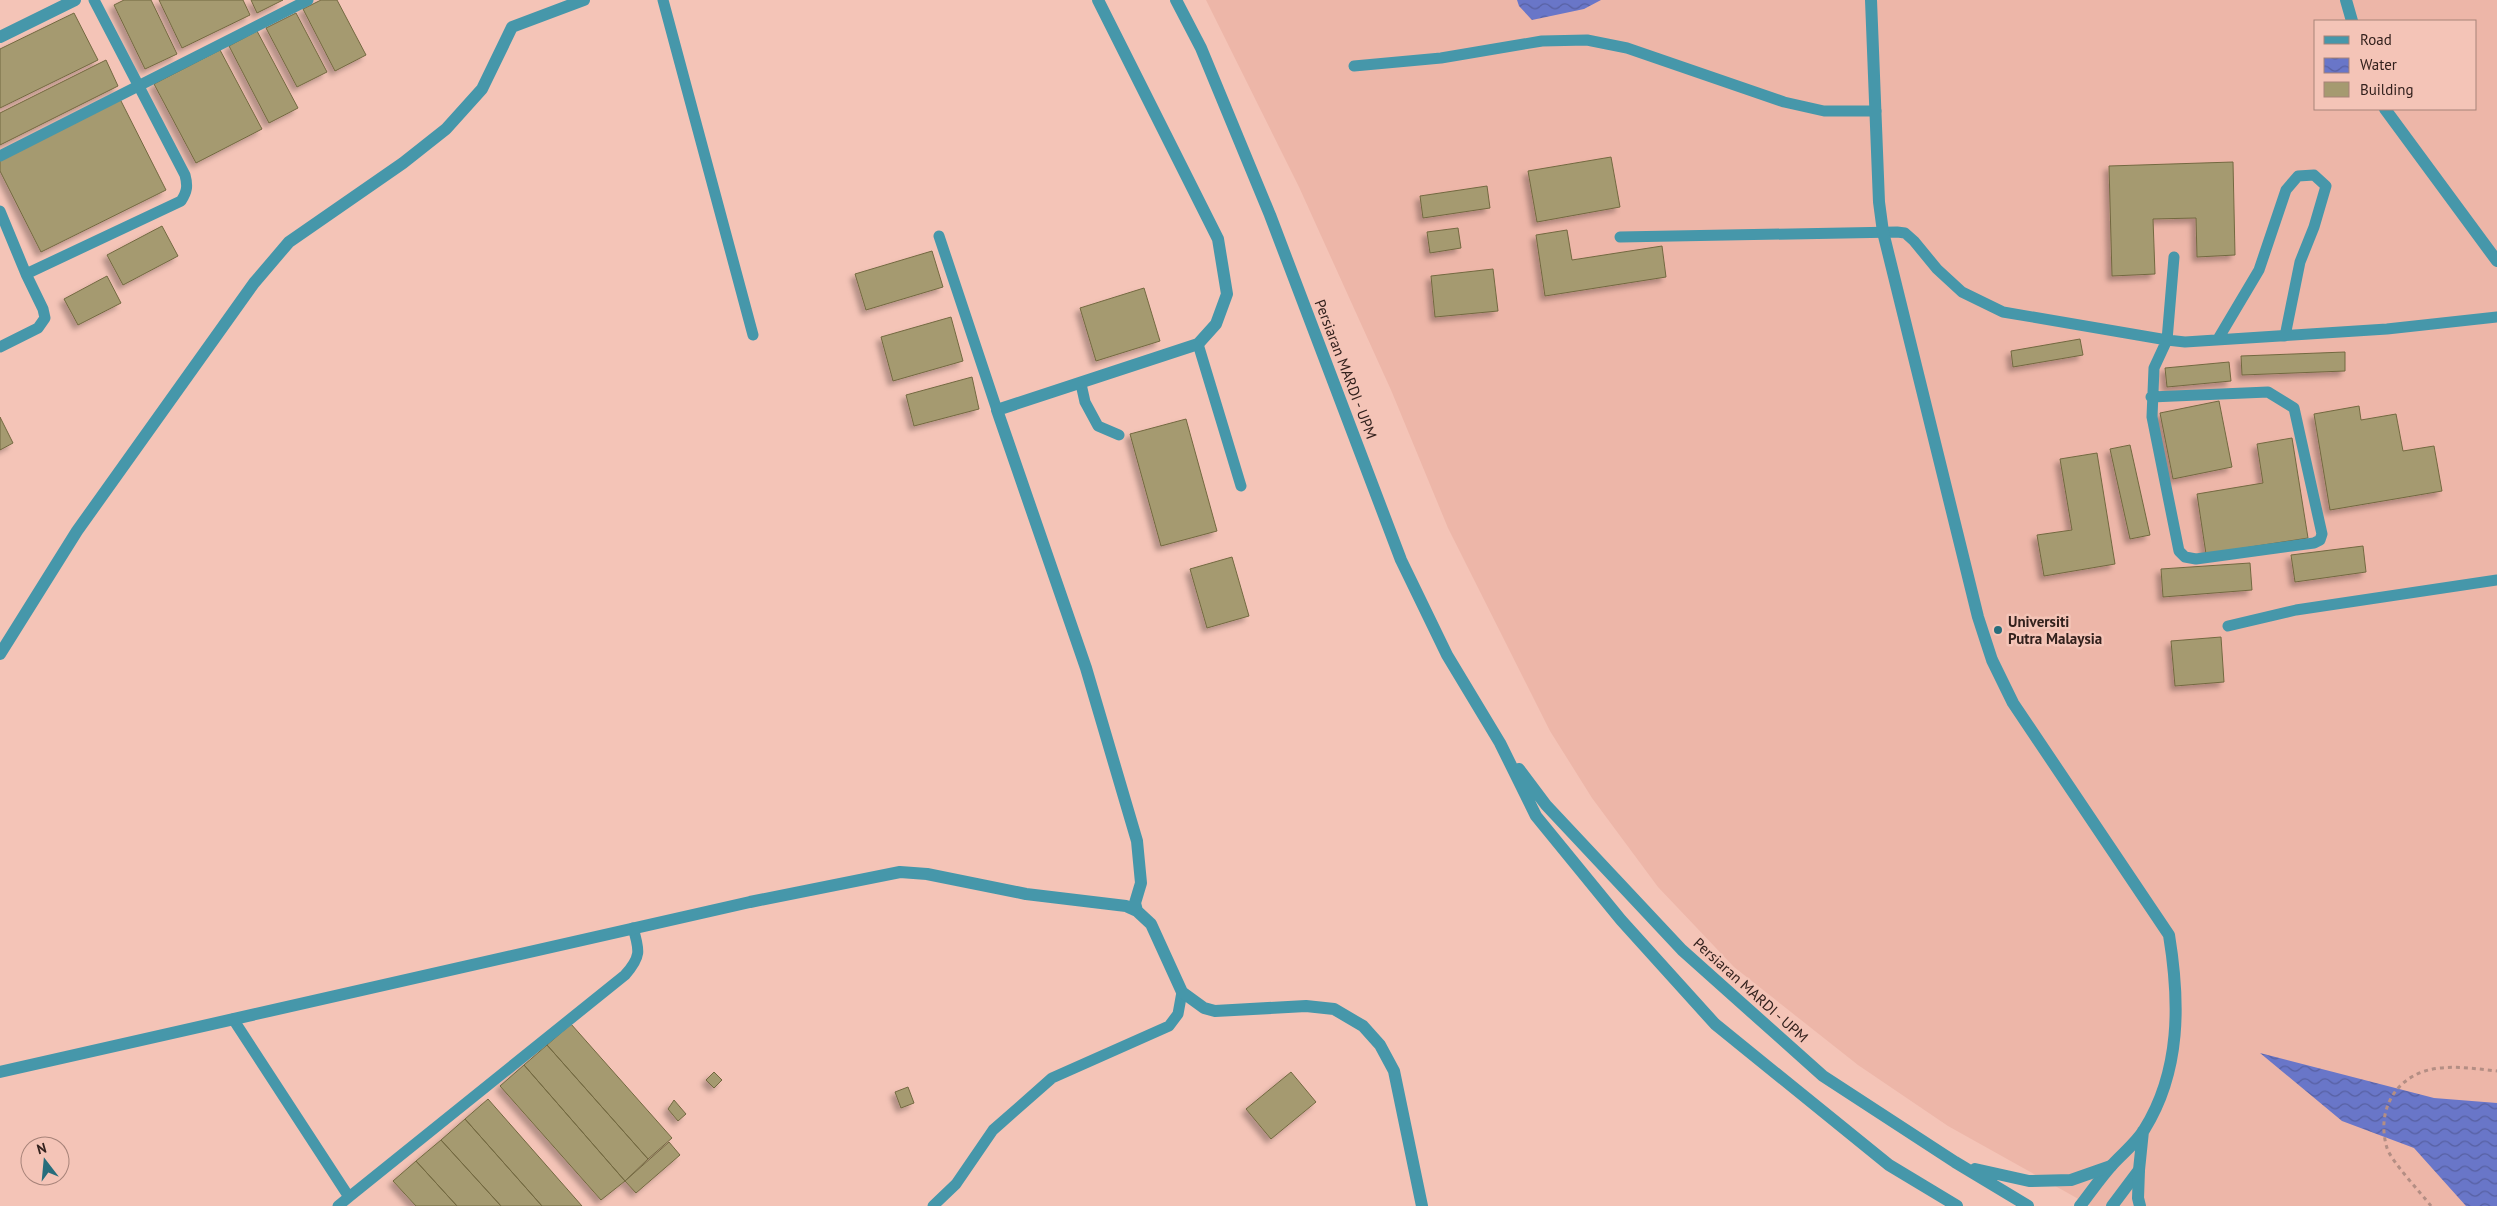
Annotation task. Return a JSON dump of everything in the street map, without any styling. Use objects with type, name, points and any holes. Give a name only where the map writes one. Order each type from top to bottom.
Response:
[{"type":"street","points":[[0,37],[75,0]]},
{"type":"street","points":[[0,654],[77,531],[254,283],[289,242],[403,163],[446,129],[482,89],[512,27],[584,0]]},
{"type":"street","points":[[1098,0],[1218,240],[1227,294],[1216,324],[1198,344],[1081,384],[997,410],[1086,668],[1137,841],[1140,883],[1134,903],[1137,911]]},
{"type":"street","name":"Persiaran MARDI - UPM","points":[[1176,0],[1201,48],[1270,215],[1401,560],[1447,655],[1500,743],[1536,816],[1622,920],[1715,1024],[1890,1165],[1957,1206]]},
{"type":"street","points":[[1871,0],[1879,202],[1883,232],[1978,618],[1992,660],[2013,703],[2169,935],[2176,978],[2176,1037],[2168,1080],[2144,1131],[2139,1170],[2138,1198],[2140,1206]]},
{"type":"street","points":[[2346,0],[2352,20]]},
{"type":"street","points":[[2386,110],[2497,261]]},
{"type":"street","name":"Persiaran MARDI - UPM","points":[[1500,743],[1546,805],[1682,950],[1823,1076],[1955,1162],[2028,1206]]},
{"type":"street","points":[[0,1072],[634,928],[900,872],[927,874],[1026,894],[1126,906],[1137,911],[1151,924],[1182,992],[1204,1008],[1215,1010],[1306,1006],[1334,1009],[1363,1026],[1380,1045],[1394,1071],[1422,1206]]},
{"type":"street","points":[[2080,1206],[2111,1166],[2144,1131]]},
{"type":"street","points":[[1955,1162],[1997,1176],[2029,1182],[2071,1180],[2111,1166]]},
{"type":"street","points":[[2112,1206],[2139,1170]]},
{"type":"lane","points":[[26,274],[182,201],[188,186],[185,175],[94,0]]},
{"type":"lane","points":[[0,156],[308,0]]},
{"type":"lane","points":[[663,0],[753,334]]},
{"type":"lane","points":[[1354,66],[1441,58],[1542,41],[1587,40],[1627,48],[1784,102],[1824,112],[1876,111]]},
{"type":"lane","points":[[2218,340],[2259,270],[2286,190],[2298,176],[2314,175],[2326,186],[2314,227],[2300,262],[2285,336]]},
{"type":"lane","points":[[0,211],[26,274],[43,309],[45,318],[38,328],[0,347]]},
{"type":"lane","points":[[1620,238],[1905,233],[1914,241],[1936,269],[1962,292],[2003,312],[2185,342],[2388,329],[2497,317]]},
{"type":"lane","points":[[939,236],[997,410]]},
{"type":"lane","points":[[2151,397],[2268,392],[2294,408],[2322,534],[2320,540],[2314,543],[2196,559],[2185,557],[2179,551],[2152,417],[2151,397],[2154,368],[2167,340],[2174,257]]},
{"type":"lane","points":[[1198,344],[1241,486]]},
{"type":"lane","points":[[1081,384],[1085,402],[1098,426],[1120,436]]},
{"type":"lane","points":[[2228,626],[2296,610],[2497,580]]},
{"type":"lane","points":[[338,1206],[625,975],[637,961],[638,944],[634,928]]},
{"type":"lane","points":[[932,1206],[956,1184],[993,1130],[1052,1078],[1169,1026],[1178,1014],[1182,992]]},
{"type":"lane","points":[[233,1019],[349,1196]]},
{"type":"path","points":[[2430,1206],[2387,1150],[2383,1121],[2389,1100],[2406,1079],[2438,1068],[2497,1070]]},
{"type":"shaded area","name":"Universiti Putra Malaysia","points":[[1206,0],[2497,0],[2497,1206],[2091,1206],[1948,1126],[1858,1065],[1734,967],[1658,887],[1592,798],[1550,731],[1448,528],[1391,390],[1299,187]]},
{"type":"water","points":[[1517,0],[1601,0],[1584,9],[1532,20],[1519,6]]},
{"type":"water","points":[[2260,1053],[2434,1098],[2497,1103],[2497,1206],[2466,1206],[2414,1148],[2342,1121]]},
{"type":"building","points":[[124,0],[151,0],[177,54],[145,69],[114,5]]},
{"type":"building","points":[[159,0],[243,0],[250,15],[182,48]]},
{"type":"building","points":[[251,0],[283,0],[257,13]]},
{"type":"building","points":[[321,0],[337,0],[366,55],[335,71],[303,9]]},
{"type":"building","points":[[74,13],[98,60],[0,108],[0,49]]},
{"type":"building","points":[[296,13],[327,72],[297,87],[266,28]]},
{"type":"building","points":[[257,31],[298,108],[269,123],[229,46]]},
{"type":"building","points":[[220,50],[262,129],[196,163],[154,84]]},
{"type":"building","points":[[106,60],[118,86],[0,145],[0,113]]},
{"type":"building","points":[[120,99],[166,190],[41,252],[0,171],[0,158]]},
{"type":"building","points":[[1611,157],[1620,207],[1537,222],[1528,171]]},
{"type":"building","points":[[2233,162],[2235,255],[2197,257],[2196,218],[2153,219],[2155,274],[2112,276],[2109,166]]},
{"type":"building","points":[[1487,186],[1490,208],[1423,218],[1420,196]]},
{"type":"building","points":[[162,226],[178,256],[123,285],[107,255]]},
{"type":"building","points":[[1458,228],[1461,248],[1430,253],[1427,232]]},
{"type":"building","points":[[1567,230],[1572,260],[1662,246],[1666,277],[1545,296],[1536,235]]},
{"type":"building","points":[[932,251],[943,287],[866,310],[855,274]]},
{"type":"building","points":[[1493,269],[1498,311],[1435,317],[1431,276]]},
{"type":"building","points":[[107,276],[121,303],[78,325],[64,299]]},
{"type":"building","points":[[1144,288],[1160,341],[1096,361],[1080,308]]},
{"type":"building","points":[[951,317],[963,361],[893,381],[881,337]]},
{"type":"building","points":[[2080,339],[2083,355],[2013,367],[2011,351]]},
{"type":"building","points":[[2345,352],[2345,371],[2242,375],[2241,356]]},
{"type":"building","points":[[2229,362],[2231,381],[2167,387],[2165,368]]},
{"type":"building","points":[[972,377],[979,409],[914,426],[906,395]]},
{"type":"building","points":[[2219,401],[2232,467],[2173,479],[2160,413]]},
{"type":"building","points":[[2359,406],[2361,420],[2396,414],[2403,451],[2434,446],[2442,491],[2330,510],[2314,414]]},
{"type":"building","points":[[0,417],[13,443],[0,450]]},
{"type":"building","points":[[1186,419],[1217,531],[1161,546],[1130,434]]},
{"type":"building","points":[[2292,438],[2308,538],[2206,554],[2197,494],[2263,483],[2257,444]]},
{"type":"building","points":[[2130,445],[2150,535],[2130,539],[2110,449]]},
{"type":"building","points":[[2097,453],[2115,564],[2044,576],[2037,535],[2072,530],[2060,459]]},
{"type":"building","points":[[2363,546],[2366,572],[2295,582],[2291,555]]},
{"type":"building","points":[[1232,557],[1249,616],[1207,628],[1190,569]]},
{"type":"building","points":[[2250,563],[2252,590],[2163,597],[2161,569]]},
{"type":"building","points":[[2221,637],[2224,682],[2175,686],[2171,641]]},
{"type":"building","points":[[571,1024],[672,1138],[648,1159],[547,1045]]},
{"type":"building","points":[[547,1045],[648,1159],[625,1181],[524,1065]]},
{"type":"building","points":[[524,1065],[625,1181],[601,1200],[500,1086]]},
{"type":"building","points":[[714,1072],[722,1080],[714,1088],[706,1080]]},
{"type":"building","points":[[1291,1072],[1316,1102],[1271,1139],[1246,1109]]},
{"type":"building","points":[[908,1087],[914,1103],[901,1108],[895,1092]]},
{"type":"building","points":[[488,1099],[582,1206],[542,1206],[465,1119]]},
{"type":"building","points":[[674,1100],[686,1114],[678,1121],[668,1109]]},
{"type":"building","points":[[465,1119],[542,1206],[501,1206],[441,1140]]},
{"type":"building","points":[[441,1140],[501,1206],[457,1206],[416,1161]]},
{"type":"building","points":[[669,1142],[680,1155],[636,1193],[625,1181]]},
{"type":"building","points":[[416,1161],[457,1206],[416,1206],[393,1181]]},
{"type":"place","name":"Universiti Putra Malaysia","points":[[1998,630]]}]
